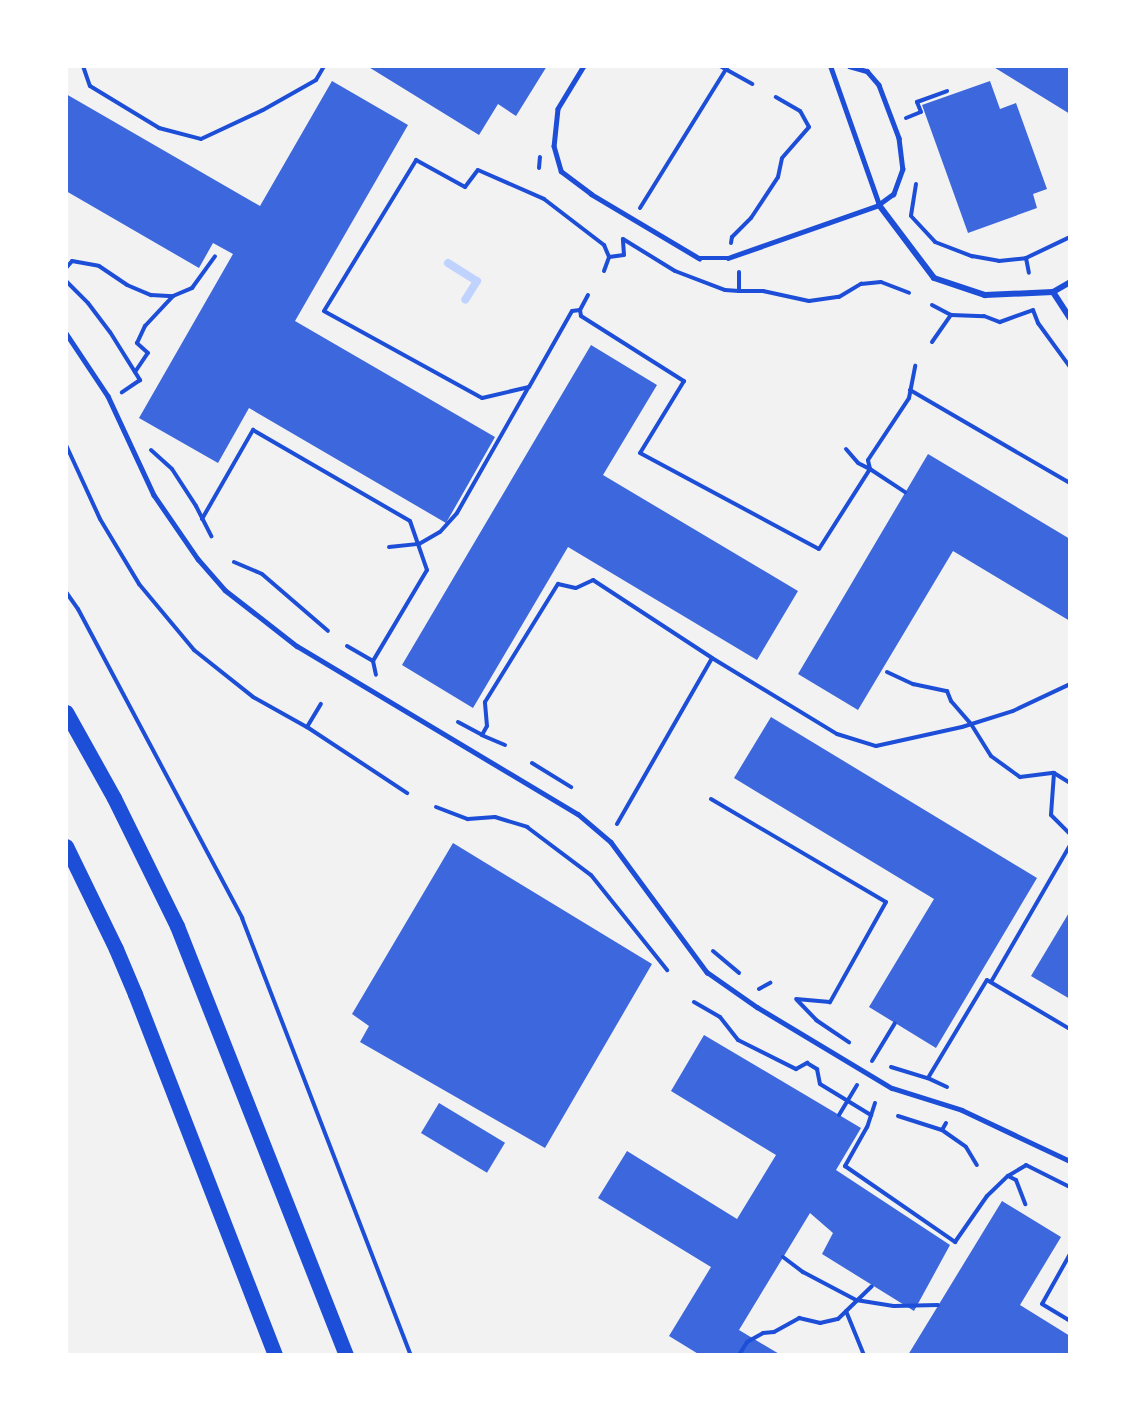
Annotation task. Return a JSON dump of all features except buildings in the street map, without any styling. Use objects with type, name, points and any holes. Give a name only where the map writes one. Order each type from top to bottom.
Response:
[{"type":"main road","points":[[66,712],[114,798],[177,926],[346,1355]]},
{"type":"main road","points":[[66,846],[117,949],[276,1355]]},
{"type":"street","points":[[879,205],[934,278],[985,295],[1053,292],[1070,282]]},
{"type":"street","points":[[1053,292],[1070,318]]},
{"type":"lane","points":[[584,66],[558,109],[554,146],[561,171],[591,194],[699,258],[728,258],[879,205],[894,194],[903,169],[899,138],[879,85],[867,71],[849,66]]},
{"type":"lane","points":[[830,66],[879,205]]},
{"type":"lane","points":[[66,333],[108,396],[154,495],[198,559],[225,590],[297,646],[578,814],[611,842],[707,972],[757,1007],[892,1088],[962,1110],[1070,1161]]},
{"type":"path","points":[[83,66],[90,86],[159,128],[201,139],[263,110],[316,80],[324,66]]},
{"type":"path","points":[[720,66],[752,84]]},
{"type":"path","points":[[637,213],[727,68]]},
{"type":"path","points":[[906,118],[921,112],[917,102],[946,91]]},
{"type":"path","points":[[731,245],[732,237],[751,219],[778,177],[782,158],[809,127],[801,111],[776,97]]},
{"type":"path","points":[[902,108],[909,127]]},
{"type":"path","points":[[529,387],[482,398],[324,311],[416,160],[465,187],[478,170],[544,199],[604,245],[609,257],[603,271]]},
{"type":"path","points":[[916,182],[911,216],[935,242],[972,256],[999,261],[1026,258],[1070,237]]},
{"type":"path","points":[[609,257],[624,255],[623,238]]},
{"type":"path","points":[[135,372],[148,353],[137,343],[145,326],[173,296],[192,288],[215,256]]},
{"type":"path","points":[[1026,258],[1029,273]]},
{"type":"path","points":[[66,268],[72,261],[99,266],[126,285],[151,295],[173,296]]},
{"type":"path","points":[[66,280],[88,303],[140,380],[122,392],[127,401]]},
{"type":"path","points":[[739,291],[764,291],[808,301],[839,297],[861,284],[881,282],[909,293]]},
{"type":"path","points":[[588,295],[580,310],[581,316],[684,381],[640,453],[819,549],[870,469],[868,460],[909,398],[915,366]]},
{"type":"path","points":[[932,305],[951,315],[984,316],[1000,322],[1033,310],[1038,323],[1070,368]]},
{"type":"path","points":[[389,547],[419,544],[440,532],[457,513],[572,311],[580,310]]},
{"type":"path","points":[[932,342],[951,315]]},
{"type":"path","points":[[910,390],[1070,483]]},
{"type":"path","points":[[202,519],[254,430],[410,521],[427,570],[373,661],[347,646]]},
{"type":"path","points":[[147,441],[152,451],[172,469],[211,536]]},
{"type":"path","points":[[66,445],[100,519],[139,584],[194,650],[253,697],[307,727],[407,793]]},
{"type":"path","points":[[846,449],[858,463],[905,492]]},
{"type":"path","points":[[234,562],[262,574],[328,631]]},
{"type":"path","points":[[505,745],[482,735],[487,726],[485,702],[558,584],[576,588],[593,580],[712,658],[837,734],[876,746],[971,724],[1013,711],[1070,684]]},
{"type":"path","points":[[66,592],[78,609],[242,918],[411,1355]]},
{"type":"path","points":[[612,820],[618,826],[712,658]]},
{"type":"path","points":[[887,672],[913,684],[947,691],[951,701],[971,724],[991,756],[1020,777],[1054,773],[1070,783]]},
{"type":"path","points":[[307,727],[321,704]]},
{"type":"path","points":[[532,763],[571,788]]},
{"type":"path","points":[[1054,773],[1051,815],[1070,834]]},
{"type":"path","points":[[711,799],[886,902],[830,1002],[796,999],[816,1020],[853,1044]]},
{"type":"path","points":[[436,807],[468,819],[495,817],[527,827],[591,875],[667,970]]},
{"type":"path","points":[[991,982],[1070,845]]},
{"type":"path","points":[[708,944],[742,975]]},
{"type":"path","points":[[928,1078],[987,980],[1070,1029]]},
{"type":"path","points":[[751,982],[760,990],[770,983]]},
{"type":"path","points":[[694,1002],[720,1017],[738,1040],[796,1069],[807,1063],[817,1069],[820,1084],[871,1115]]},
{"type":"path","points":[[871,1055],[880,1061]]},
{"type":"path","points":[[889,1067],[928,1078],[951,1089]]},
{"type":"path","points":[[875,1103],[845,1166],[955,1242],[987,1196],[1008,1176],[1026,1165],[1070,1187]]},
{"type":"path","points":[[898,1116],[942,1130],[966,1147],[977,1165]]},
{"type":"path","points":[[942,1130],[945,1123]]},
{"type":"path","points":[[1008,1176],[1016,1180],[1025,1204]]},
{"type":"path","points":[[1070,1254],[1042,1304],[1070,1321]]},
{"type":"path","points":[[783,1257],[803,1272],[856,1300],[894,1306],[939,1305]]},
{"type":"path","points":[[739,1355],[747,1342],[763,1333],[774,1332],[799,1317],[820,1323],[838,1319],[872,1286]]},
{"type":"path","points":[[846,1311],[864,1355]]},
{"type":"waterway","points":[[448,263],[477,281],[465,300]]}]
